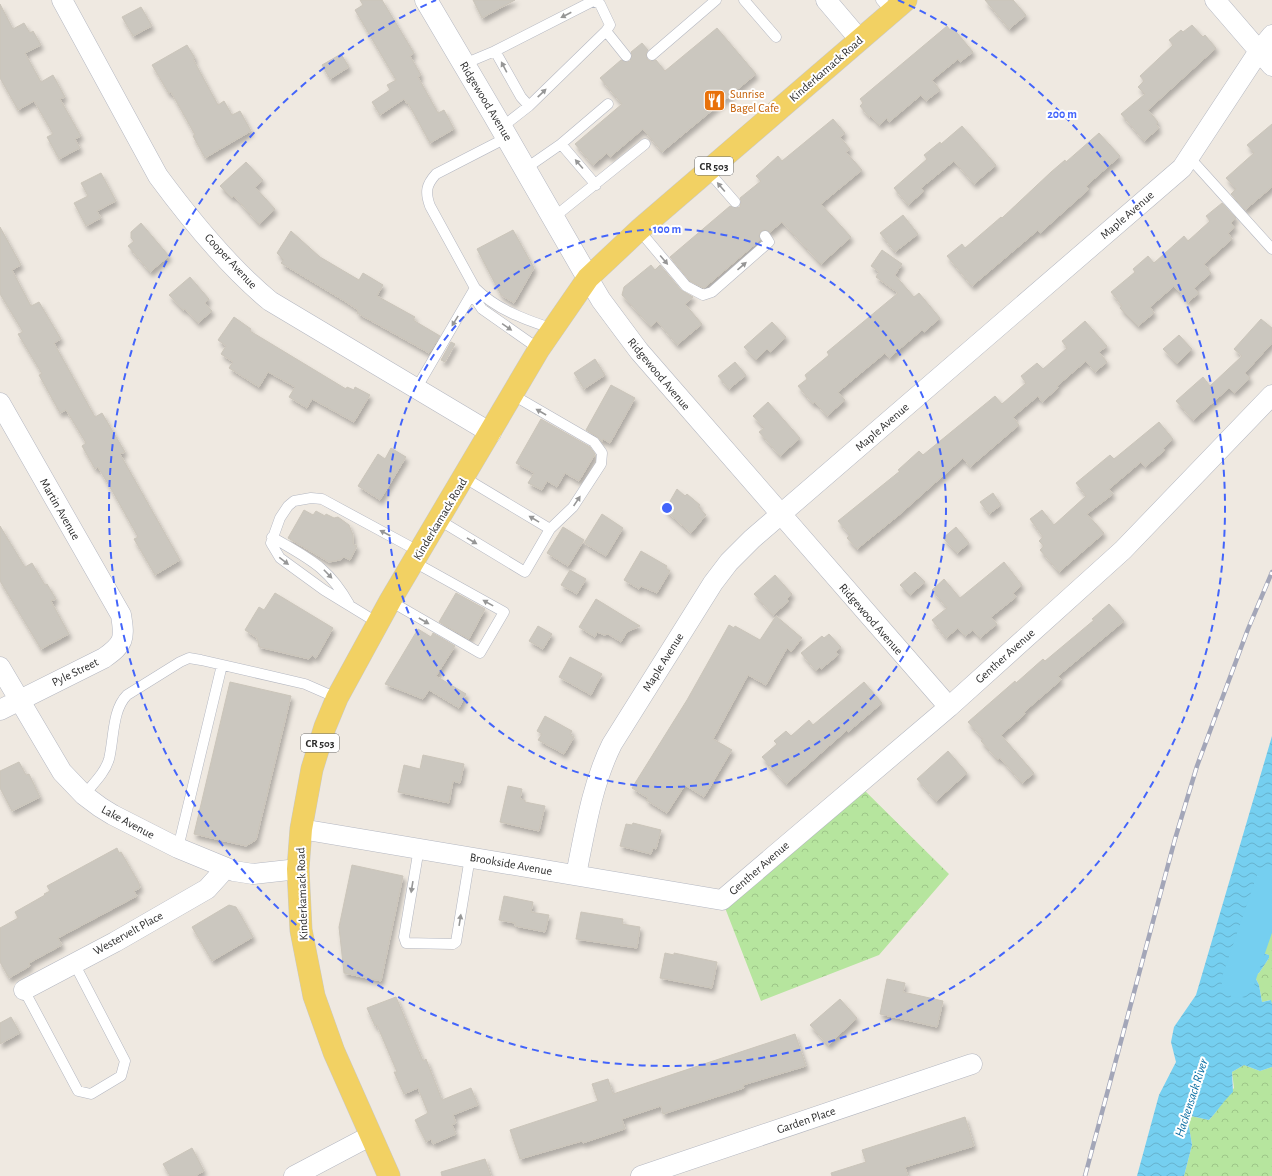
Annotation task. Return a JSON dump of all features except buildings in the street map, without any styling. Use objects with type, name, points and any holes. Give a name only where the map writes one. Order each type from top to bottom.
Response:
[{"type":"main road","name":"Kinderkamack Road","points":[[389,1176],[334,1052],[314,996],[302,935],[298,869],[301,829],[312,768],[325,727],[337,698],[390,601],[465,478],[539,349],[588,278],[639,230],[860,40],[893,4]]},
{"type":"street","name":"Cooper Avenue","points":[[62,0],[158,176],[239,273],[270,301],[491,433]]},
{"type":"street","name":"Ridgewood Avenue","points":[[426,0],[505,132],[601,300],[639,351],[949,707]]},
{"type":"street","points":[[1215,0],[1272,66]]},
{"type":"street","points":[[829,1],[860,40]]},
{"type":"street","name":"Maple Avenue","points":[[576,875],[594,792],[602,764],[612,744],[700,603],[729,562],[781,515],[1176,173],[1189,158],[1259,51],[1272,35]]},
{"type":"street","name":"Genther Avenue","points":[[722,900],[949,707],[1123,550],[1272,395]]},
{"type":"street","name":"Martin Avenue","points":[[0,403],[121,615]]},
{"type":"street","name":"Pyle Street","points":[[0,710],[104,658],[117,649],[122,640],[123,628],[121,615]]},
{"type":"street","name":"Lake Avenue","points":[[0,667],[62,772],[84,795],[113,815],[178,848],[226,868],[253,874],[298,869]]},
{"type":"street","name":"Brookside Avenue","points":[[301,829],[722,900]]},
{"type":"street","name":"Westervelt Place","points":[[24,990],[207,889],[226,868]]},
{"type":"street","name":"Garden Place","points":[[640,1176],[972,1064]]},
{"type":"street","points":[[294,1176],[370,1136]]},
{"type":"lane","points":[[652,55],[716,0]]},
{"type":"lane","points":[[744,0],[776,37]]},
{"type":"lane","points":[[464,64],[495,51],[593,1],[600,4],[610,25],[606,31],[529,106],[505,132],[436,174],[427,187],[426,194],[430,206],[475,288],[490,301],[517,317],[553,329]]},
{"type":"lane","points":[[606,31],[626,56]]},
{"type":"lane","points":[[495,51],[521,97],[529,106]]},
{"type":"lane","points":[[525,169],[561,144],[608,104]]},
{"type":"lane","points":[[561,144],[596,185]]},
{"type":"lane","points":[[554,218],[645,144]]},
{"type":"lane","points":[[1189,158],[1272,249]]},
{"type":"lane","points":[[708,171],[734,202]]},
{"type":"lane","points":[[639,230],[686,286],[703,295],[712,292],[769,242],[764,236]]},
{"type":"lane","points":[[416,389],[475,288]]},
{"type":"lane","points":[[475,288],[476,300],[482,309],[539,349]]},
{"type":"lane","points":[[439,520],[525,572],[550,529],[573,507],[601,464],[602,453],[594,442],[513,395]]},
{"type":"lane","points":[[465,478],[550,529]]},
{"type":"lane","points":[[378,623],[324,590],[280,558],[271,542],[280,518],[288,506],[294,501],[311,498],[322,499],[504,612],[480,653],[390,601]]},
{"type":"lane","points":[[272,537],[320,566],[336,584],[350,606]]},
{"type":"lane","points":[[84,795],[101,775],[108,761],[120,702],[127,695],[189,658],[305,684],[337,698]]},
{"type":"lane","points":[[178,848],[222,665]]},
{"type":"lane","points":[[419,848],[404,937],[406,943],[453,944],[456,942],[470,857]]},
{"type":"lane","points":[[24,990],[78,1090],[91,1094],[121,1076],[125,1061],[74,963]]},
{"type":"green space","points":[[857,783],[949,874],[879,955],[761,1001],[722,900]]},
{"type":"green space","points":[[1272,912],[1272,1004],[1270,1000],[1262,1002],[1259,985],[1254,975],[1259,973],[1269,958],[1269,955],[1263,953],[1253,944],[1252,937],[1256,924]]},
{"type":"green space","points":[[1244,1065],[1260,1071],[1272,1067],[1272,1176],[1184,1176],[1192,1145],[1188,1120],[1191,1116],[1209,1120],[1234,1088],[1232,1072]]},
{"type":"water","points":[[1272,736],[1272,912],[1256,924],[1252,937],[1253,944],[1263,953],[1269,955],[1269,958],[1259,973],[1254,975],[1259,985],[1262,1002],[1271,1000],[1272,1004],[1272,1067],[1260,1071],[1244,1065],[1232,1072],[1233,1092],[1212,1117],[1209,1120],[1191,1116],[1188,1120],[1192,1145],[1184,1176],[1137,1176],[1159,1095],[1176,1062],[1171,1042],[1174,1027],[1196,995]]},
{"type":"waterway","name":"Hackensack River","points":[[1238,981],[1272,882]]},
{"type":"railway","points":[[1085,1176],[1175,839],[1197,766],[1248,629],[1272,572]]},
{"type":"place","name":"Sunrise Bagel Cafe","points":[[714,101]]}]
